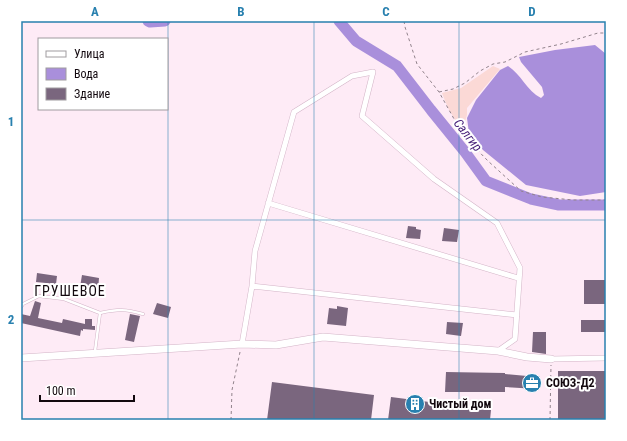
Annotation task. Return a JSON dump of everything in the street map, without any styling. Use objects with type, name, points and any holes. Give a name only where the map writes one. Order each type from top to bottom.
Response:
[{"type":"street","points":[[242,344],[252,286],[255,251],[294,112],[352,76],[373,72],[362,116],[434,179],[496,223],[520,268],[518,278],[515,339],[498,351]]},
{"type":"street","points":[[268,203],[518,278]]},
{"type":"street","points":[[252,286],[517,315]]},
{"type":"street","points":[[21,358],[242,344],[276,345],[323,337],[498,351],[528,358],[606,358]]},
{"type":"lane","points":[[21,307],[22,304],[39,296],[64,299],[100,313],[125,309],[143,314]]},
{"type":"lane","points":[[95,353],[100,313]]},
{"type":"path","points":[[404,21],[404,27],[417,64],[439,92],[463,135],[488,161],[521,191],[542,197],[573,200],[606,200]]},
{"type":"path","points":[[439,92],[453,89],[465,83],[480,71],[493,64],[505,62],[525,52],[561,44],[598,33],[606,33]]},
{"type":"path","points":[[231,420],[232,390],[235,368],[242,344]]},
{"type":"path","points":[[550,420],[551,359]]},
{"type":"shaded area","points":[[493,66],[500,69],[467,108],[467,115],[462,131],[448,108],[442,93],[461,88]]},
{"type":"water","points":[[595,45],[606,54],[606,192],[580,196],[526,185],[483,150],[469,133],[467,118],[476,100],[500,70],[508,66],[517,73],[536,95],[541,98],[544,95],[542,87],[521,62],[519,57],[555,50]]},
{"type":"building","points":[[408,226],[416,227],[416,229],[421,230],[420,239],[406,238]]},
{"type":"building","points":[[444,228],[459,230],[457,242],[442,241]]},
{"type":"building","points":[[37,273],[57,276],[56,284],[36,282]]},
{"type":"building","points":[[82,275],[99,278],[98,290],[80,287]]},
{"type":"building","points":[[584,280],[606,280],[606,304],[584,304]]},
{"type":"building","points":[[35,301],[41,303],[38,318],[62,323],[63,319],[85,324],[85,319],[92,319],[92,326],[95,326],[95,330],[83,329],[83,331],[81,330],[80,336],[21,323],[21,314],[30,316]]},
{"type":"building","points":[[157,303],[171,307],[168,318],[153,314]]},
{"type":"building","points":[[337,306],[348,308],[346,326],[327,324],[329,308],[337,309]]},
{"type":"building","points":[[130,314],[140,316],[134,342],[125,340]]},
{"type":"building","points":[[581,320],[606,320],[606,332],[581,332]]},
{"type":"building","points":[[447,322],[463,323],[461,336],[446,334]]},
{"type":"building","points":[[533,332],[546,332],[546,354],[532,352]]},
{"type":"building","points":[[558,371],[606,371],[606,420],[558,420]]},
{"type":"building","points":[[446,372],[505,373],[538,377],[537,389],[505,387],[505,392],[445,392]]},
{"type":"building","points":[[272,382],[374,395],[371,420],[267,420]]},
{"type":"building","name":"Чистый дом","points":[[391,397],[491,410],[490,420],[388,420]]},
{"type":"waterway","name":"Салгир","points":[[148,21],[165,21]]},
{"type":"waterway","name":"Салгир","points":[[339,21],[356,41],[397,66],[486,181],[531,199],[559,205],[606,205]]},
{"type":"place","name":"СОЮЗ-Д2","points":[[532,383]]},
{"type":"place","name":"Чистый дом","points":[[415,404]]},
{"type":"district","name":"ГРУШЕВОЕ","points":[[70,291]]}]
